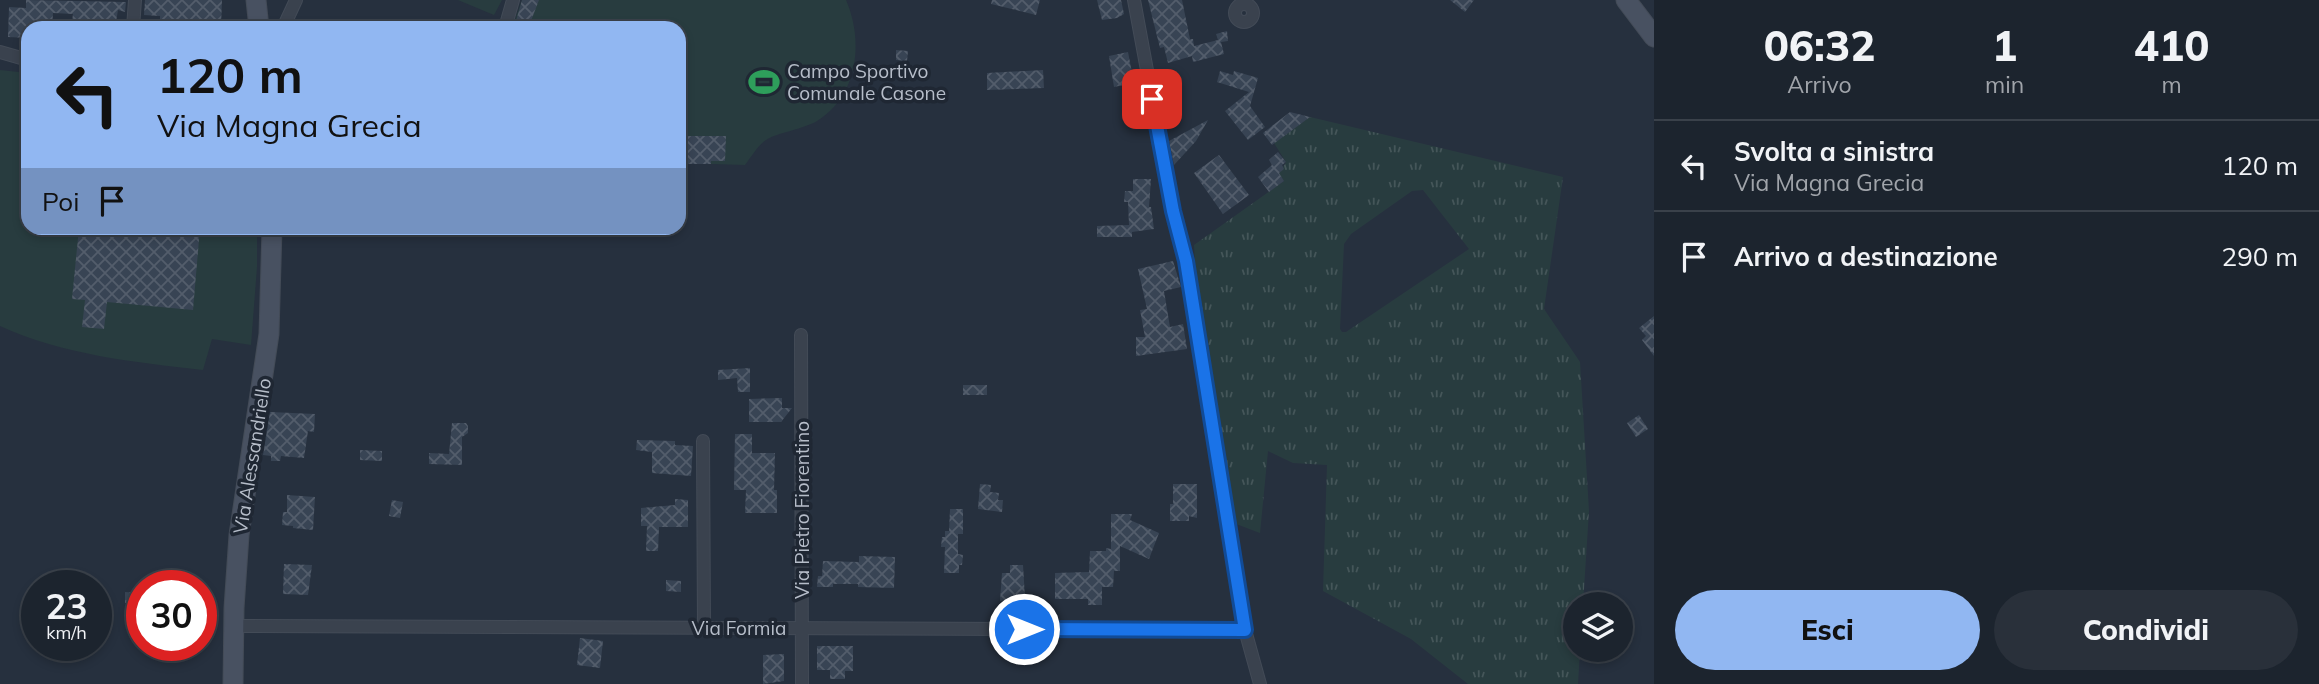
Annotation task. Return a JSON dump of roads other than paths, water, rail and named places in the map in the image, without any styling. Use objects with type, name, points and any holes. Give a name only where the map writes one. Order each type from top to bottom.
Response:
[{"type":"street","points":[[134,21],[135,0]]},
{"type":"street","points":[[287,21],[299,0]]},
{"type":"street","points":[[294,21],[299,0]]},
{"type":"street","points":[[507,21],[513,0]]},
{"type":"street","points":[[1134,0],[1173,211],[1186,261],[1245,630],[1260,684]]},
{"type":"street","points":[[1626,0],[1654,37]]},
{"type":"street","points":[[0,52],[21,58]]},
{"type":"street","name":"Via Alessandriello","points":[[233,684],[233,626],[240,523],[269,334],[272,235]]},
{"type":"street","name":"Via Pietro Fiorentino","points":[[801,335],[802,684]]},
{"type":"street","points":[[704,441],[704,628]]},
{"type":"street","name":"Via Formia","points":[[233,626],[1245,630]]},
{"type":"place","name":"Campo Sportivo Comunale Casone","points":[[764,82]]}]
